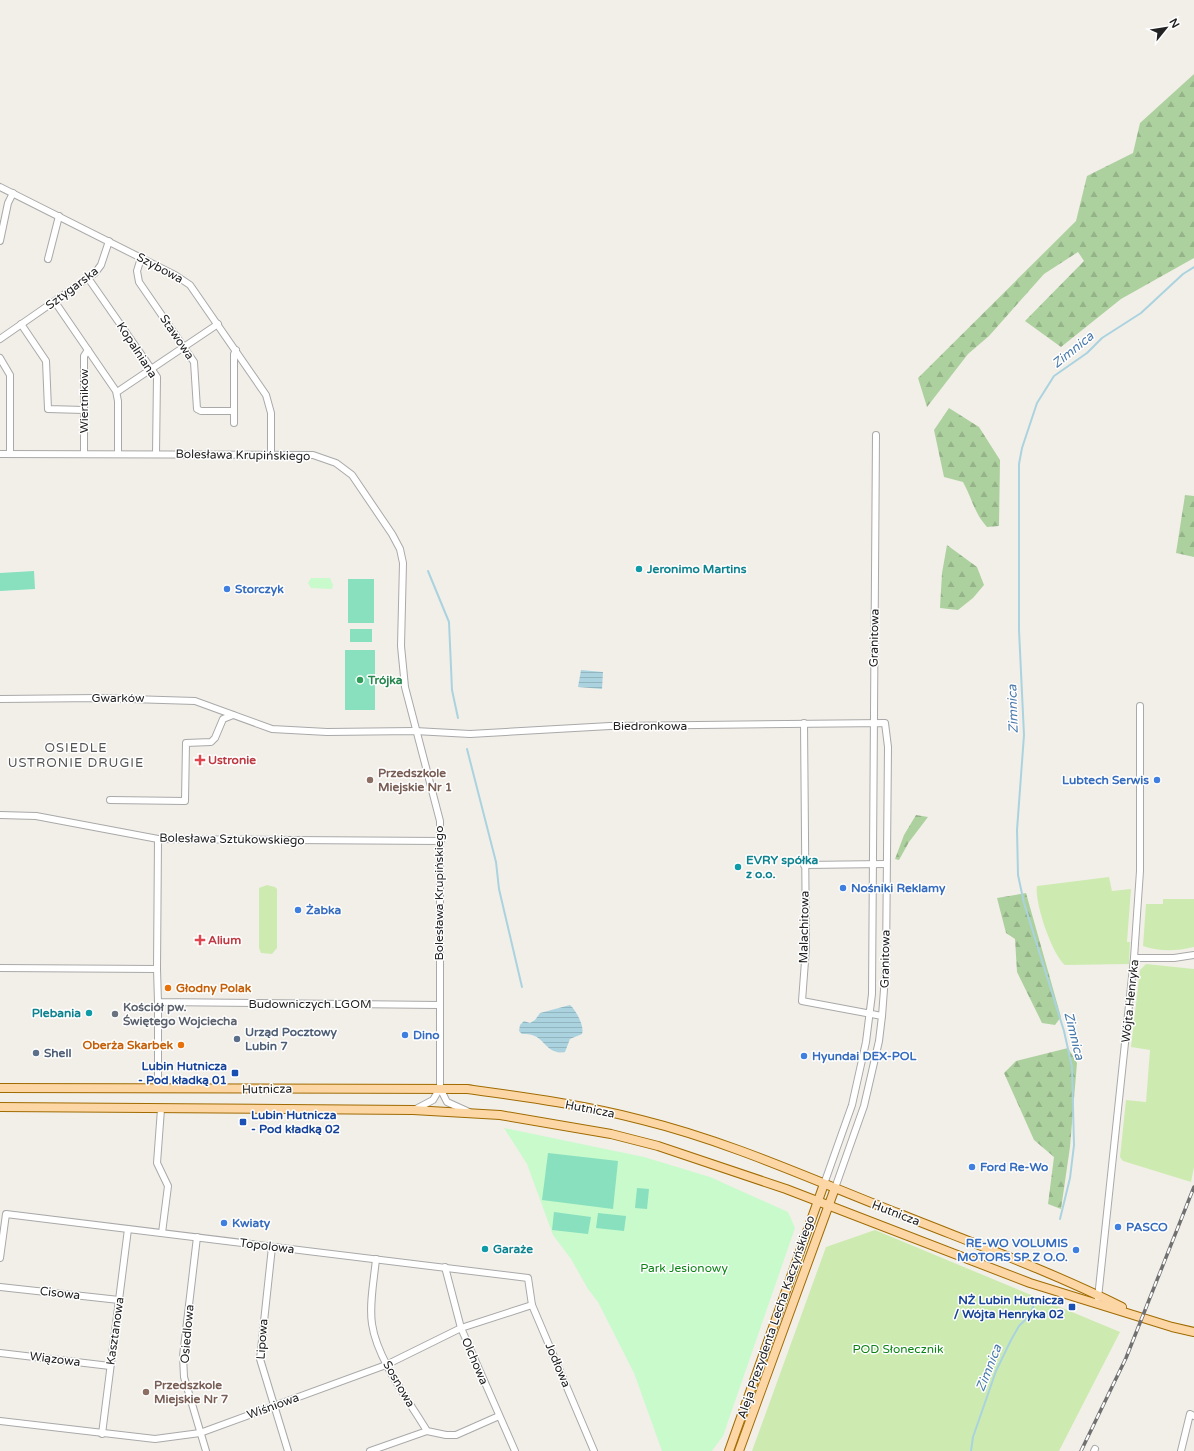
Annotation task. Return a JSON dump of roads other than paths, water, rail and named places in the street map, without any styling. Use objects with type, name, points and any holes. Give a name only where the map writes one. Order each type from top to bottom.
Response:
[{"type":"main road","name":"Hutnicza","points":[[0,1088],[467,1089],[521,1097],[641,1120],[722,1144],[824,1184],[1047,1272],[1142,1317]]},
{"type":"main road","name":"Hutnicza","points":[[0,1107],[413,1110],[471,1112],[528,1119],[611,1134],[658,1146],[817,1201],[1030,1282],[1194,1332]]},
{"type":"main road","name":"Aleja Prezydenta Lecha Kaczyńskiego","points":[[729,1451],[824,1184]]},
{"type":"main road","name":"Aleja Prezydenta Lecha Kaczyńskiego","points":[[740,1451],[834,1188]]},
{"type":"street","name":"Szybowa","points":[[0,187],[109,241],[187,283],[198,294],[262,386],[271,413],[271,454]]},
{"type":"street","points":[[0,241],[8,204],[13,193]]},
{"type":"street","points":[[48,259],[59,216]]},
{"type":"street","name":"Sztygarska","points":[[0,339],[88,278],[99,268],[109,241]]},
{"type":"street","name":"Stawowa","points":[[141,258],[137,272],[139,282],[195,364],[197,409],[201,411],[234,411]]},
{"type":"street","name":"Kopalniana","points":[[88,278],[152,370],[158,381],[156,454]]},
{"type":"street","name":"Wiertników","points":[[55,302],[116,392]]},
{"type":"street","points":[[21,324],[46,362],[48,409],[84,410]]},
{"type":"street","points":[[118,454],[116,392],[152,370],[218,324]]},
{"type":"street","name":"Wiertników","points":[[84,454],[84,356],[88,350]]},
{"type":"street","points":[[234,423],[234,354],[236,350]]},
{"type":"street","points":[[0,358],[10,375],[10,454]]},
{"type":"street","name":"Granitowa","points":[[824,1184],[852,1105],[866,1042],[872,994],[876,434]]},
{"type":"street","name":"Bolesława Krupińskiego","points":[[0,454],[313,455],[328,459],[341,466],[352,475],[398,543],[402,563],[401,646],[405,687],[415,731],[437,808],[441,841],[439,1005],[440,1088]]},
{"type":"street","name":"Gwarków","points":[[0,699],[99,698],[195,701],[272,729],[327,732],[415,731]]},
{"type":"street","name":"Wójta Henryka","points":[[1102,1305],[1098,1295],[1134,958],[1140,871],[1140,706]]},
{"type":"street","points":[[110,800],[184,801],[186,743],[211,742],[215,738],[224,719],[232,715]]},
{"type":"street","name":"Malachitowa","points":[[804,723],[804,865],[806,948],[802,1001],[882,1016]]},
{"type":"street","name":"Granitowa","points":[[834,1188],[864,1106],[878,1047],[882,1016],[886,964],[888,747],[885,723]]},
{"type":"street","name":"Biedronkowa","points":[[415,731],[470,734],[610,726],[885,723]]},
{"type":"street","name":"Bolesława Sztukowskiego","points":[[0,815],[41,817],[158,839],[441,841]]},
{"type":"street","points":[[158,839],[158,1088]]},
{"type":"street","points":[[804,865],[886,864]]},
{"type":"street","points":[[1134,958],[1174,958],[1194,955]]},
{"type":"street","points":[[0,968],[157,969]]},
{"type":"street","name":"Budowniczych LGOM","points":[[158,1002],[439,1005]]},
{"type":"street","points":[[413,1110],[433,1100],[440,1088],[448,1102],[471,1112]]},
{"type":"street","points":[[161,1109],[157,1163],[168,1182],[162,1232]]},
{"type":"street","name":"Topolowa","points":[[0,1258],[6,1214],[528,1278]]},
{"type":"street","name":"Kasztanowa","points":[[102,1434],[128,1229]]},
{"type":"street","name":"Osiedlowa","points":[[197,1237],[183,1356],[184,1377],[206,1451]]},
{"type":"street","name":"Lipowa","points":[[272,1247],[260,1359],[273,1406],[288,1451]]},
{"type":"street","name":"Sosnowa","points":[[376,1259],[372,1324],[386,1365],[427,1431]]},
{"type":"street","name":"Olchowa","points":[[445,1267],[461,1328],[515,1451]]},
{"type":"street","name":"Jodłowa","points":[[528,1278],[532,1305],[594,1451]]},
{"type":"street","name":"Cisowa","points":[[0,1287],[119,1300]]},
{"type":"street","points":[[1082,1299],[1098,1295]]},
{"type":"street","name":"Wiśniowa","points":[[0,1421],[155,1439],[200,1433],[386,1365],[461,1328],[532,1305]]},
{"type":"street","name":"Wiązowa","points":[[0,1353],[110,1366]]},
{"type":"street","points":[[1181,1451],[1190,1414],[1194,1416]]},
{"type":"street","points":[[370,1451],[427,1431],[446,1436],[456,1435],[499,1416]]},
{"type":"water","points":[[581,670],[603,672],[602,689],[578,687]]},
{"type":"water","points":[[570,1005],[579,1018],[583,1031],[582,1034],[570,1039],[565,1052],[552,1050],[536,1036],[522,1034],[519,1031],[520,1025],[524,1021],[530,1023],[535,1020],[540,1013]]},
{"type":"waterway","name":"Zimnica","points":[[1060,1219],[1070,1178],[1074,1145],[1072,1067],[1064,1031],[1024,903],[1018,875],[1017,830],[1024,735],[1019,630],[1019,464],[1022,448],[1037,403],[1054,376],[1087,353],[1102,338],[1141,313],[1183,274],[1194,267]]},
{"type":"waterway","points":[[428,571],[449,622],[452,690],[458,718]]},
{"type":"waterway","points":[[467,749],[496,862],[499,889],[522,987]]},
{"type":"waterway","name":"Zimnica","points":[[971,1451],[973,1437],[996,1371],[1011,1340],[1019,1326],[1029,1316],[1037,1298]]},
{"type":"railway","points":[[1081,1451],[1126,1358],[1194,1187]]},
{"type":"place","name":"Jeronimo Martins","points":[[639,569]]},
{"type":"place","name":"Storczyk","points":[[227,589]]},
{"type":"place","name":"Trójka","points":[[360,680]]},
{"type":"place","name":"Ustronie","points":[[200,760]]},
{"type":"place","name":"Przedszkole Miejskie Nr 1","points":[[370,780]]},
{"type":"place","name":"Lubtech Serwis","points":[[1157,780]]},
{"type":"place","name":"EVRY spółka z o.o.","points":[[738,867]]},
{"type":"place","name":"Nośniki Reklamy","points":[[843,888]]},
{"type":"place","name":"Żabka","points":[[298,910]]},
{"type":"place","name":"Alium","points":[[200,940]]},
{"type":"place","name":"Głodny Polak","points":[[168,988]]},
{"type":"place","name":"Plebania","points":[[89,1013]]},
{"type":"place","name":"Kościół pw. Świętego Wojciecha","points":[[115,1014]]},
{"type":"place","name":"Dino","points":[[405,1035]]},
{"type":"place","name":"Urząd Pocztowy Lubin 7","points":[[237,1039]]},
{"type":"place","name":"Oberża Skarbek","points":[[181,1045]]},
{"type":"place","name":"Shell","points":[[36,1053]]},
{"type":"place","name":"Hyundai DEX-POL","points":[[804,1056]]},
{"type":"place","name":"Lubin Hutnicza - Pod kładką 01","points":[[235,1073]]},
{"type":"place","name":"Lubin Hutnicza - Pod kładką 02","points":[[243,1122]]},
{"type":"place","name":"Ford Re-Wo","points":[[972,1167]]},
{"type":"place","name":"Kwiaty","points":[[224,1223]]},
{"type":"place","name":"PASCO","points":[[1118,1227]]},
{"type":"place","name":"Garaże","points":[[485,1249]]},
{"type":"place","name":"RE-WO VOLUMIS MOTORS SP Z O.O.","points":[[1076,1250]]},
{"type":"place","name":"NŻ Lubin Hutnicza / Wójta Henryka 02","points":[[1072,1307]]},
{"type":"place","name":"Przedszkole Miejskie Nr 7","points":[[146,1392]]},
{"type":"district","name":"OSIEDLE USTRONIE DRUGIE","points":[[76,756]]},
{"type":"park label","name":"Park Jesionowy","points":[[684,1268]]},
{"type":"park label","name":"POD Słonecznik","points":[[898,1349]]}]
